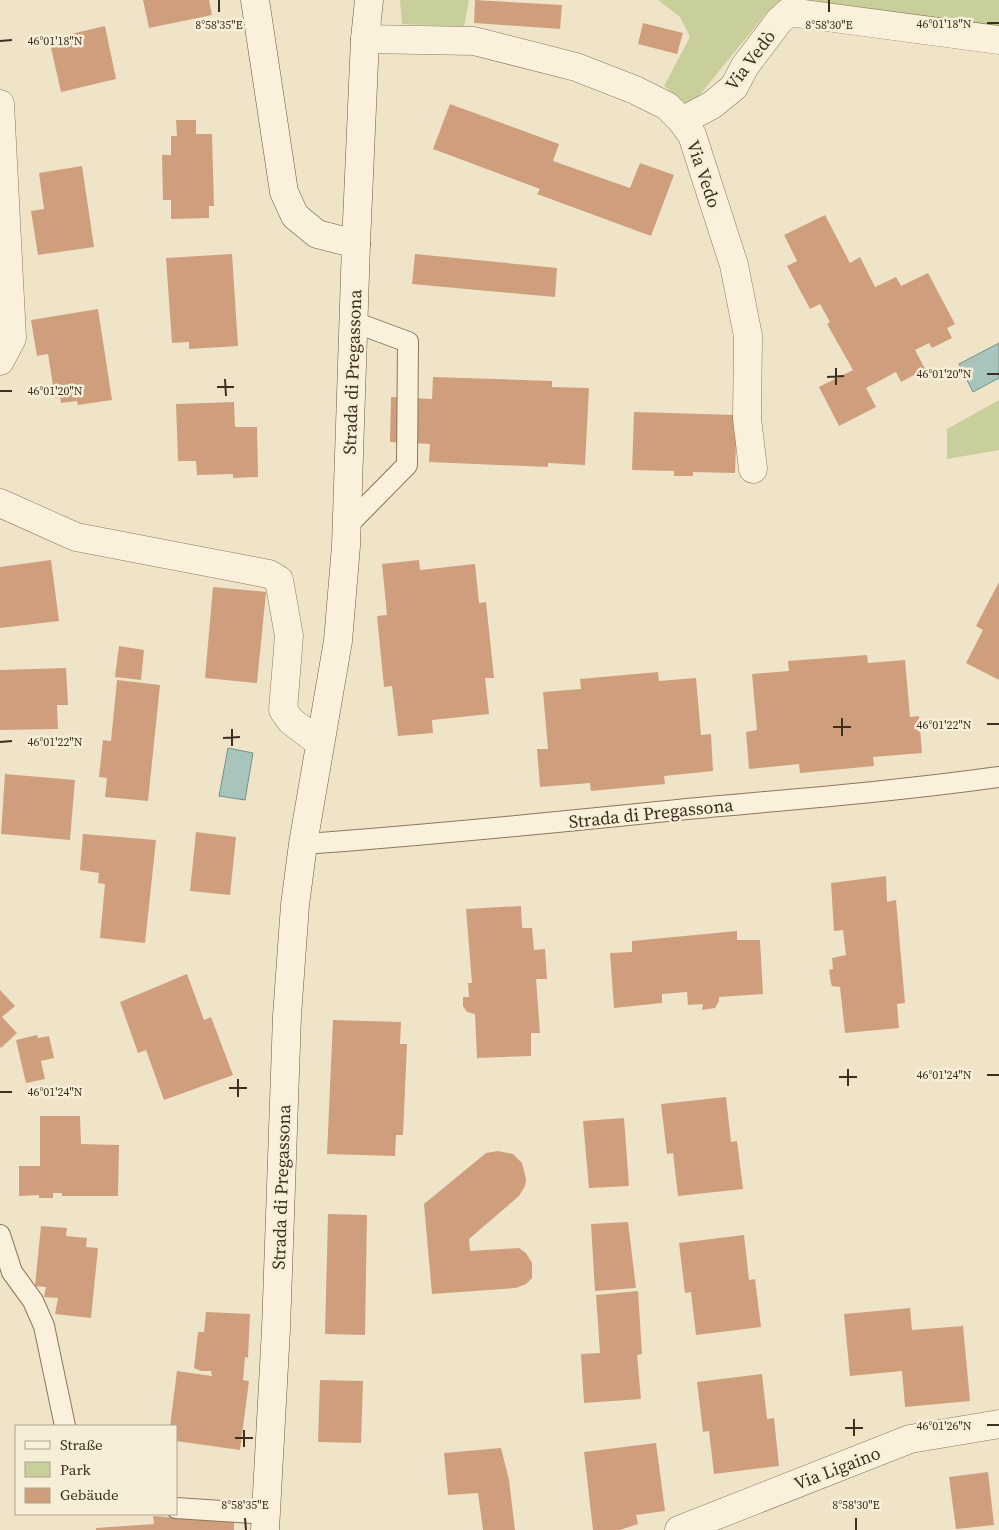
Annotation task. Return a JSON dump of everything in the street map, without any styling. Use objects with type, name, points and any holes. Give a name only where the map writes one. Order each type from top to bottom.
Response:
[{"type":"street","points":[[255,0],[284,192],[295,216],[317,234],[356,244]]},
{"type":"street","name":"Strada di Pregassona","points":[[265,1522],[276,1329],[287,1016],[295,905],[303,844],[338,641],[347,526],[356,244],[365,39],[369,0]]},
{"type":"street","name":"Via Vedò","points":[[682,121],[712,106],[734,87],[745,66],[779,21],[789,12],[999,40]]},
{"type":"street","name":"Via Vedo","points":[[365,39],[474,42],[576,68],[635,90],[667,106],[682,121],[692,136],[734,265],[748,336],[747,418],[753,469]]},
{"type":"street","points":[[0,104],[12,338],[0,361]]},
{"type":"street","points":[[0,503],[76,537],[269,574],[279,580],[289,636],[283,710],[291,721],[320,743]]},
{"type":"street","name":"Via Ligaino","points":[[679,1530],[910,1439],[999,1424]]},
{"type":"lane","points":[[347,526],[407,465],[408,342],[354,322]]},
{"type":"lane","name":"Strada di Pregassona","points":[[303,844],[394,838],[750,804],[941,785],[999,777]]},
{"type":"lane","points":[[0,1235],[12,1272],[33,1301],[44,1326],[65,1425]]},
{"type":"lane","points":[[178,1508],[265,1522]]},
{"type":"green space","points":[[400,0],[469,0],[464,27],[402,24]]},
{"type":"green space","points":[[658,0],[999,0],[999,30],[789,5],[767,12],[690,107],[664,86],[690,37],[680,17]]},
{"type":"green space","points":[[999,400],[999,450],[947,459],[947,429]]},
{"type":"water","points":[[999,343],[999,378],[973,392],[959,364]]},
{"type":"water","points":[[228,748],[253,753],[245,800],[219,796]]},
{"type":"building","points":[[143,0],[209,0],[212,15],[149,28]]},
{"type":"building","points":[[475,0],[562,5],[560,29],[474,23]]},
{"type":"building","points":[[643,23],[683,33],[677,54],[638,44]]},
{"type":"building","points":[[105,26],[116,79],[61,92],[49,39]]},
{"type":"building","points":[[450,104],[559,144],[553,161],[630,188],[640,163],[674,175],[651,236],[537,194],[540,189],[433,149]]},
{"type":"building","points":[[176,120],[196,120],[196,134],[212,134],[214,206],[209,206],[209,218],[171,219],[171,200],[163,200],[162,155],[171,155],[171,136],[177,136]]},
{"type":"building","points":[[82,166],[94,247],[38,255],[31,211],[44,209],[39,173]]},
{"type":"building","points":[[825,215],[850,263],[860,257],[875,287],[896,277],[901,286],[928,273],[955,324],[947,328],[952,338],[932,348],[929,343],[915,350],[925,369],[901,382],[896,372],[866,388],[876,407],[839,426],[819,387],[853,370],[827,324],[830,322],[820,304],[810,309],[787,266],[797,261],[784,235]]},
{"type":"building","points":[[232,254],[238,346],[189,349],[189,342],[172,343],[166,258]]},
{"type":"building","points":[[415,254],[557,268],[555,297],[412,284]]},
{"type":"building","points":[[98,309],[112,400],[78,405],[77,401],[61,403],[60,397],[55,398],[48,354],[37,356],[31,320]]},
{"type":"building","points":[[433,377],[552,381],[552,387],[589,388],[585,465],[548,463],[548,467],[429,462],[430,444],[390,442],[391,397],[432,399]]},
{"type":"building","points":[[234,402],[235,427],[257,427],[258,477],[233,478],[233,474],[197,475],[196,461],[178,461],[176,404]]},
{"type":"building","points":[[634,412],[737,415],[735,473],[693,472],[693,476],[674,476],[674,471],[632,470]]},
{"type":"building","points":[[51,560],[59,621],[0,628],[0,567]]},
{"type":"building","points":[[419,560],[420,570],[475,564],[479,603],[486,602],[494,678],[485,678],[489,714],[432,720],[433,733],[398,736],[392,686],[384,687],[377,616],[387,615],[382,564]]},
{"type":"building","points":[[999,582],[999,680],[966,663],[983,630],[976,626]]},
{"type":"building","points":[[213,587],[266,592],[257,683],[205,678]]},
{"type":"building","points":[[119,646],[144,650],[141,680],[115,677]]},
{"type":"building","points":[[867,655],[868,663],[905,660],[910,717],[919,716],[922,753],[873,757],[874,766],[800,773],[799,764],[749,769],[746,732],[757,730],[752,674],[789,671],[788,661]]},
{"type":"building","points":[[66,668],[68,705],[57,705],[58,729],[0,730],[0,670]]},
{"type":"building","points":[[658,672],[659,681],[696,678],[701,735],[711,734],[713,771],[664,776],[665,784],[591,791],[590,783],[540,787],[537,749],[548,749],[543,692],[581,689],[580,679]]},
{"type":"building","points":[[117,680],[160,685],[148,801],[105,797],[107,778],[99,777],[103,740],[111,741]]},
{"type":"building","points":[[5,774],[75,780],[70,840],[1,834]]},
{"type":"building","points":[[196,832],[236,837],[230,895],[190,891]]},
{"type":"building","points":[[83,834],[156,840],[145,943],[100,938],[105,884],[98,883],[99,873],[80,870]]},
{"type":"building","points":[[886,876],[887,902],[896,900],[905,1003],[897,1004],[899,1028],[845,1033],[840,987],[832,986],[829,970],[833,969],[832,958],[846,955],[843,930],[834,931],[831,883]]},
{"type":"building","points":[[521,906],[522,928],[532,928],[534,950],[545,949],[547,979],[536,979],[540,1033],[531,1033],[531,1056],[477,1058],[475,1014],[467,1012],[463,1006],[463,997],[469,997],[468,983],[472,983],[466,909]]},
{"type":"building","points":[[737,931],[737,940],[760,940],[763,994],[719,997],[715,1008],[702,1010],[703,1004],[688,1005],[687,992],[662,994],[662,1003],[614,1008],[610,953],[632,952],[632,941]]},
{"type":"building","points":[[187,974],[204,1020],[211,1017],[233,1075],[164,1100],[146,1050],[138,1053],[120,1002]]},
{"type":"building","points":[[0,990],[15,1006],[2,1017],[17,1033],[1,1048],[0,1046]]},
{"type":"building","points":[[333,1020],[401,1022],[400,1044],[407,1044],[403,1135],[396,1135],[395,1156],[327,1154]]},
{"type":"building","points":[[37,1035],[38,1038],[49,1036],[54,1058],[41,1061],[45,1079],[26,1083],[16,1040]]},
{"type":"building","points":[[726,1097],[731,1142],[737,1141],[743,1189],[678,1196],[673,1153],[667,1154],[661,1104]]},
{"type":"building","points":[[40,1116],[80,1116],[81,1144],[119,1145],[118,1196],[62,1196],[62,1193],[53,1193],[53,1198],[39,1198],[39,1195],[19,1196],[19,1166],[40,1166]]},
{"type":"building","points":[[624,1118],[629,1186],[589,1188],[583,1121]]},
{"type":"building","points":[[498,1151],[513,1154],[522,1163],[526,1179],[525,1186],[519,1196],[469,1239],[470,1251],[519,1248],[526,1253],[532,1263],[532,1278],[526,1284],[516,1288],[432,1294],[424,1204],[486,1153]]},
{"type":"building","points":[[328,1214],[367,1215],[365,1335],[325,1334]]},
{"type":"building","points":[[628,1222],[636,1288],[595,1291],[591,1224]]},
{"type":"building","points":[[41,1226],[67,1228],[66,1236],[87,1238],[86,1247],[98,1248],[91,1318],[55,1314],[58,1298],[44,1297],[46,1287],[35,1286]]},
{"type":"building","points":[[744,1235],[749,1280],[755,1279],[761,1327],[696,1335],[691,1292],[685,1293],[679,1243]]},
{"type":"building","points":[[638,1291],[642,1354],[637,1355],[641,1399],[584,1403],[581,1354],[600,1353],[596,1295]]},
{"type":"building","points":[[910,1308],[912,1330],[963,1326],[970,1401],[905,1407],[902,1371],[850,1376],[844,1314]]},
{"type":"building","points":[[206,1312],[250,1314],[248,1358],[245,1357],[243,1380],[249,1381],[240,1450],[178,1441],[178,1425],[170,1425],[177,1371],[212,1376],[211,1371],[201,1371],[194,1368],[198,1332],[204,1332]]},
{"type":"building","points":[[762,1374],[767,1419],[774,1418],[779,1466],[714,1474],[709,1431],[703,1432],[697,1382]]},
{"type":"building","points":[[320,1380],[363,1381],[361,1443],[318,1442]]},
{"type":"building","points":[[656,1443],[665,1511],[636,1515],[638,1524],[620,1530],[593,1530],[584,1452]]},
{"type":"building","points":[[501,1448],[509,1480],[515,1530],[483,1530],[478,1493],[448,1495],[444,1453]]},
{"type":"building","points":[[988,1472],[994,1525],[956,1529],[949,1477]]},
{"type":"building","points":[[153,1516],[234,1522],[234,1530],[96,1530],[96,1528],[154,1524]]}]
